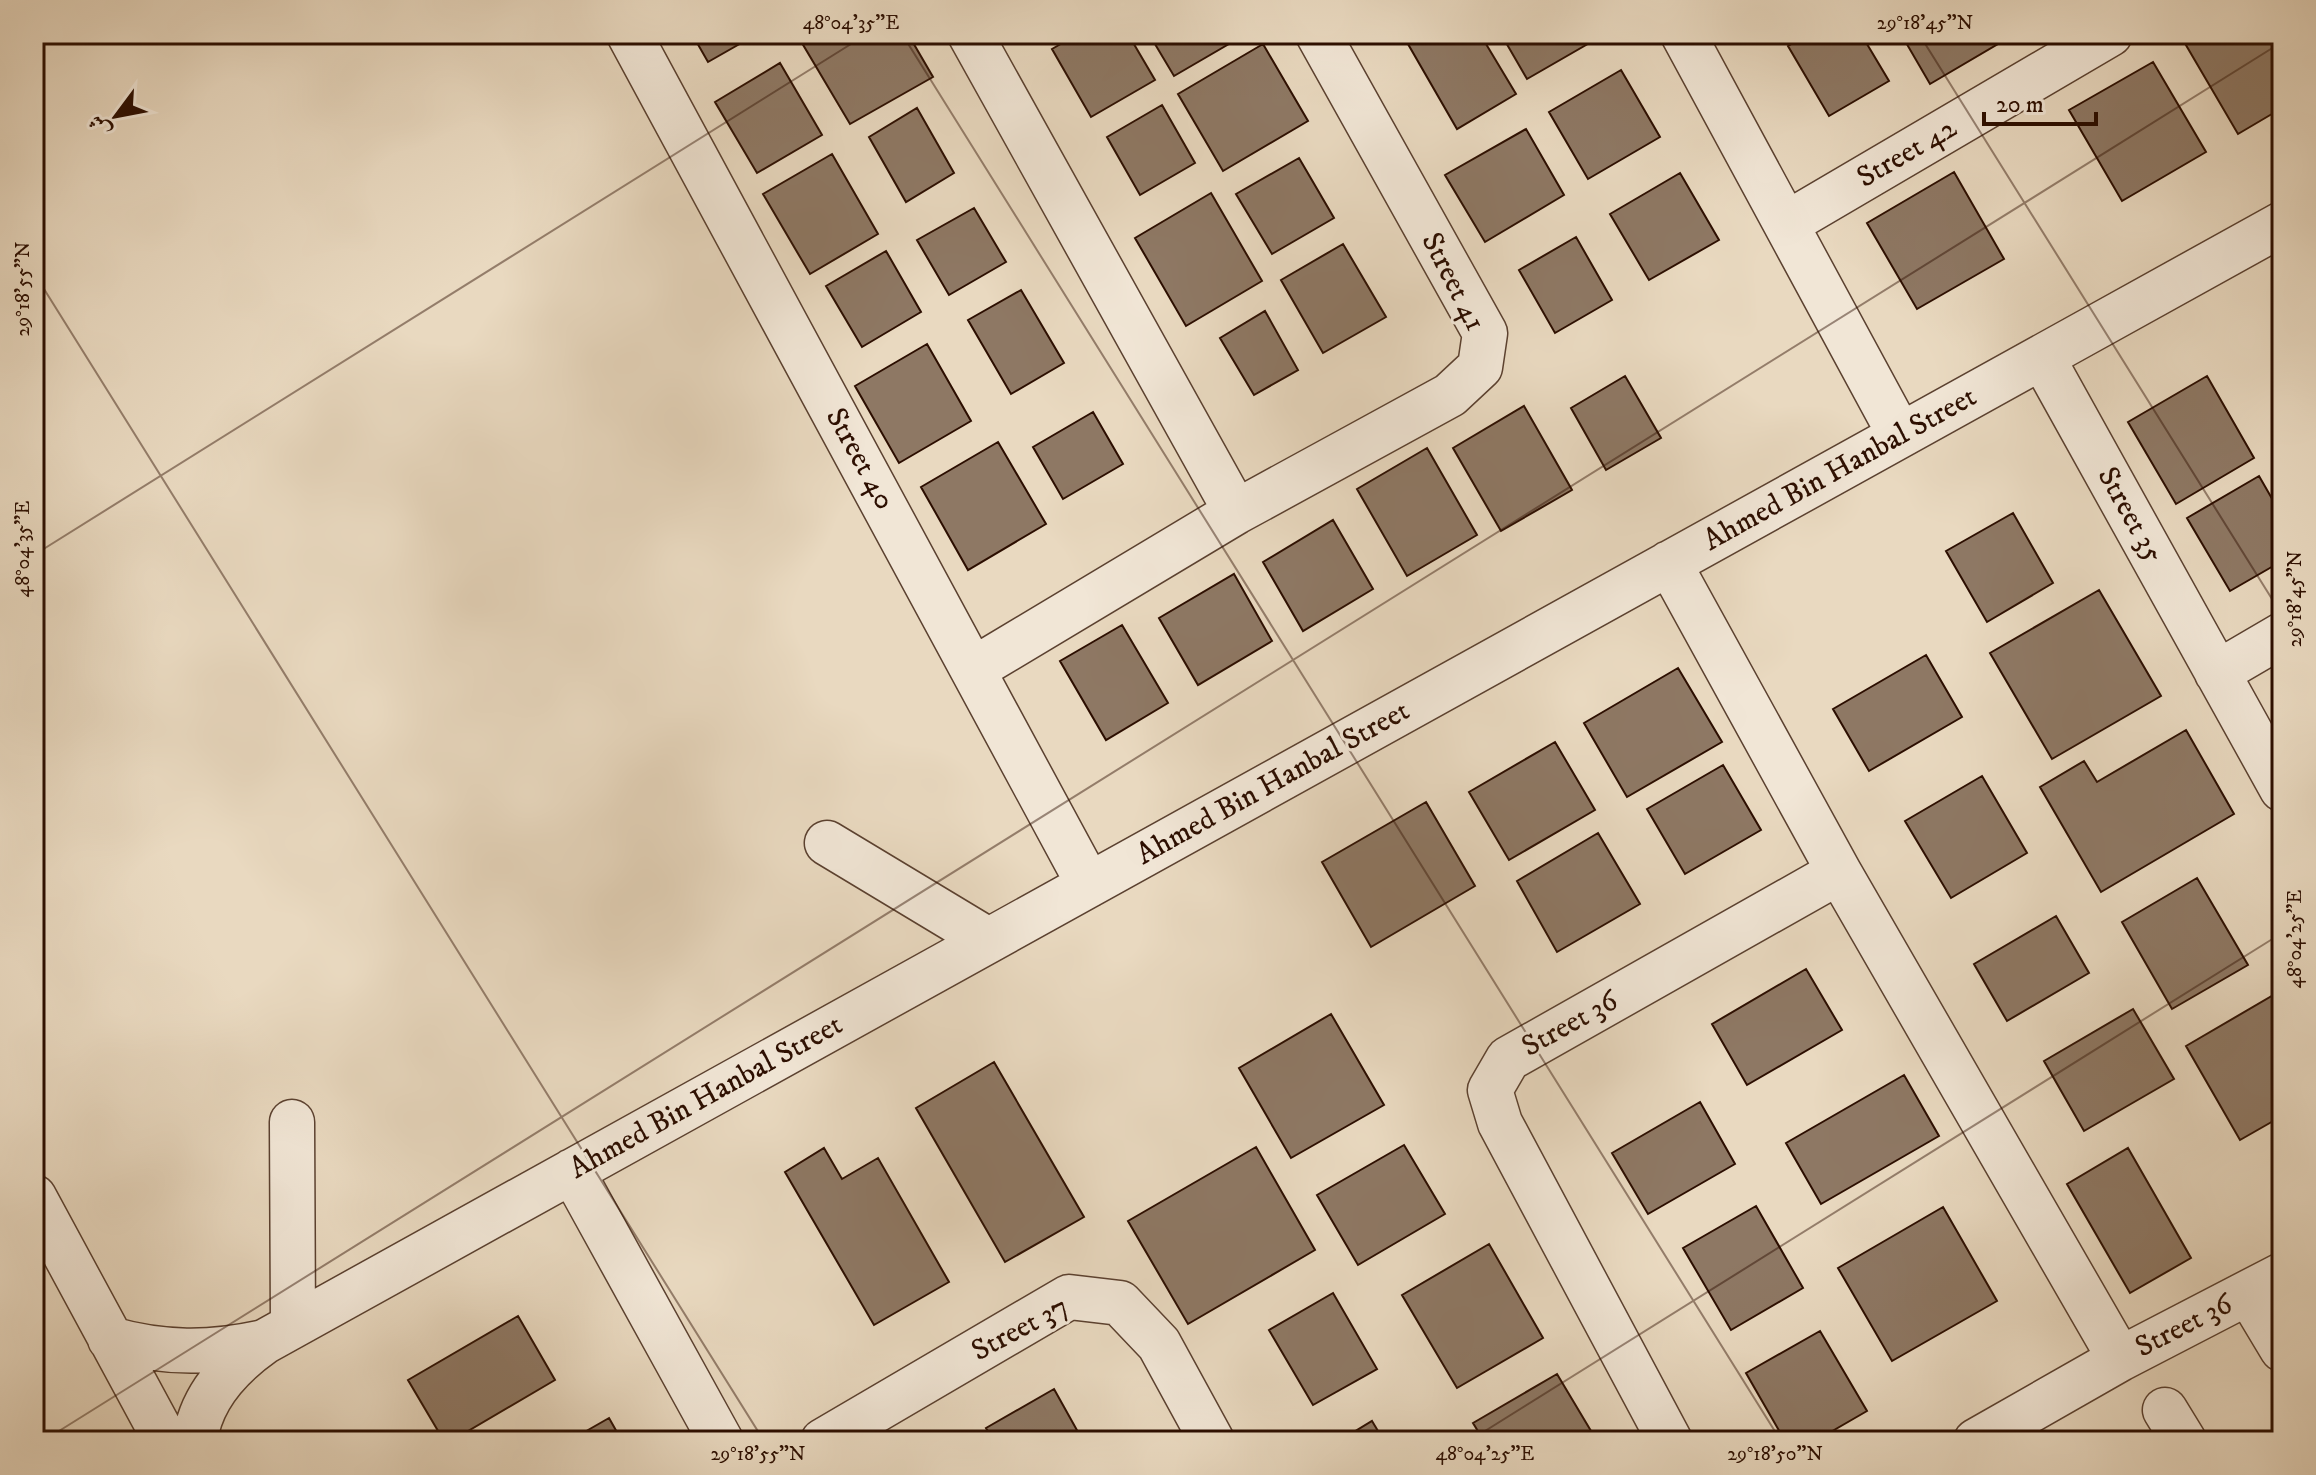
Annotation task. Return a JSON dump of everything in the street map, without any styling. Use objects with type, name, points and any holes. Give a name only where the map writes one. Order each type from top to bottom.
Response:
[{"type":"street","name":"Street 40","points":[[629,34],[1089,885]]},
{"type":"street","points":[[970,34],[1236,512]]},
{"type":"street","name":"Street 41","points":[[974,669],[1236,512],[1450,395],[1480,367],[1485,333],[1318,34]]},
{"type":"street","points":[[1683,34],[1900,435]]},
{"type":"street","name":"Street 42","points":[[1786,224],[2110,34]]},
{"type":"street","name":"Ahmed Bin Hanbal Street","points":[[195,1441],[205,1406],[220,1381],[240,1359],[278,1334],[2282,224]]},
{"type":"street","name":"Street 35","points":[[2042,357],[2282,789]]},
{"type":"street","name":"Street 36","points":[[1669,563],[1839,872],[2120,1359]]},
{"type":"street","points":[[2217,673],[2282,635]]},
{"type":"street","points":[[827,843],[988,940]]},
{"type":"street","name":"Street 36","points":[[1670,1441],[1500,1123],[1490,1090],[1508,1059],[1839,872]]},
{"type":"street","points":[[278,1334],[292,1122]]},
{"type":"street","points":[[572,1171],[721,1441]]},
{"type":"street","points":[[34,1197],[166,1441]]},
{"type":"street","points":[[2265,1284],[2282,1349]]},
{"type":"street","name":"Street 36","points":[[1976,1441],[2120,1359],[2265,1284]]},
{"type":"street","name":"Street 37","points":[[823,1441],[1069,1297],[1120,1303],[1159,1344],[1212,1441]]},
{"type":"street","name":"Ahmed Bin Hanbal Street","points":[[110,1339],[135,1346],[187,1352],[213,1351],[278,1334]]},
{"type":"building","points":[[692,34],[757,34],[708,62]]},
{"type":"building","points":[[817,34],[908,34],[933,77],[850,124],[802,43]]},
{"type":"building","points":[[1078,34],[1128,34],[1155,80],[1091,117],[1052,49]]},
{"type":"building","points":[[1149,34],[1246,34],[1174,76]]},
{"type":"building","points":[[1425,34],[1480,34],[1516,94],[1457,129],[1408,44]]},
{"type":"building","points":[[1501,34],[1605,34],[1527,79]]},
{"type":"building","points":[[1809,34],[1861,34],[1889,81],[1829,116],[1788,46]]},
{"type":"building","points":[[1901,34],[2006,34],[2008,38],[1930,84]]},
{"type":"building","points":[[2192,34],[2282,34],[2282,108],[2238,134],[2183,40]]},
{"type":"building","points":[[1263,44],[1308,121],[1223,171],[1178,94]]},
{"type":"building","points":[[2153,62],[2206,152],[2122,201],[2069,110]]},
{"type":"building","points":[[780,63],[822,135],[757,173],[715,102]]},
{"type":"building","points":[[1621,70],[1660,137],[1588,179],[1549,112]]},
{"type":"building","points":[[1162,105],[1195,163],[1140,195],[1107,137]]},
{"type":"building","points":[[917,108],[954,173],[906,202],[869,137]]},
{"type":"building","points":[[1526,129],[1564,195],[1485,242],[1445,175]]},
{"type":"building","points":[[832,154],[878,234],[810,274],[763,194]]},
{"type":"building","points":[[1299,158],[1334,218],[1272,254],[1236,194]]},
{"type":"building","points":[[1954,172],[2004,259],[1917,309],[1867,223]]},
{"type":"building","points":[[1680,173],[1719,240],[1649,280],[1610,214]]},
{"type":"building","points":[[1211,193],[1262,281],[1186,326],[1135,238]]},
{"type":"building","points":[[974,208],[1006,262],[949,295],[917,240]]},
{"type":"building","points":[[1576,237],[1612,300],[1555,333],[1519,270]]},
{"type":"building","points":[[1343,244],[1386,317],[1323,353],[1281,280]]},
{"type":"building","points":[[886,251],[921,312],[862,347],[826,286]]},
{"type":"building","points":[[1021,290],[1064,363],[1011,394],[968,320]]},
{"type":"building","points":[[1265,311],[1298,370],[1254,395],[1220,338]]},
{"type":"building","points":[[927,344],[971,421],[899,463],[855,386]]},
{"type":"building","points":[[1625,376],[1661,438],[1606,470],[1571,408]]},
{"type":"building","points":[[2207,376],[2254,458],[2176,504],[2128,422]]},
{"type":"building","points":[[1524,406],[1572,490],[1501,531],[1453,448]]},
{"type":"building","points":[[1093,412],[1123,464],[1063,499],[1033,447]]},
{"type":"building","points":[[998,442],[1046,524],[968,570],[921,487]]},
{"type":"building","points":[[1427,448],[1477,535],[1407,576],[1357,489]]},
{"type":"building","points":[[2259,476],[2282,516],[2282,561],[2230,591],[2187,518]]},
{"type":"building","points":[[2013,513],[2053,583],[1987,622],[1946,551]]},
{"type":"building","points":[[1333,520],[1373,589],[1303,631],[1263,562]]},
{"type":"building","points":[[1234,574],[1272,641],[1198,685],[1159,618]]},
{"type":"building","points":[[2099,590],[2161,696],[2052,759],[1990,653]]},
{"type":"building","points":[[1122,625],[1168,703],[1106,740],[1060,661]]},
{"type":"building","points":[[1926,655],[1962,717],[1869,771],[1833,709]]},
{"type":"building","points":[[1678,668],[1722,742],[1627,797],[1584,723]]},
{"type":"building","points":[[2186,730],[2234,814],[2101,892],[2040,787],[2084,761],[2097,782]]},
{"type":"building","points":[[1555,742],[1595,810],[1509,860],[1469,792]]},
{"type":"building","points":[[1723,765],[1761,830],[1685,874],[1647,809]]},
{"type":"building","points":[[1982,776],[2027,853],[1951,898],[1905,821]]},
{"type":"building","points":[[1426,802],[1475,886],[1371,947],[1322,862]]},
{"type":"building","points":[[1598,833],[1640,904],[1557,952],[1517,881]]},
{"type":"building","points":[[2197,878],[2248,965],[2172,1009],[2122,922]]},
{"type":"building","points":[[2056,916],[2089,973],[2007,1021],[1974,964]]},
{"type":"building","points":[[1806,969],[1842,1030],[1747,1085],[1712,1024]]},
{"type":"building","points":[[2282,990],[2282,1116],[2240,1140],[2186,1046]]},
{"type":"building","points":[[2133,1009],[2174,1079],[2084,1131],[2044,1061]]},
{"type":"building","points":[[1331,1014],[1384,1105],[1291,1158],[1239,1068]]},
{"type":"building","points":[[994,1062],[1084,1217],[1005,1262],[916,1108]]},
{"type":"building","points":[[1904,1075],[1939,1136],[1821,1204],[1786,1143]]},
{"type":"building","points":[[1700,1102],[1735,1164],[1648,1214],[1612,1153]]},
{"type":"building","points":[[1404,1145],[1445,1214],[1358,1265],[1317,1195]]},
{"type":"building","points":[[1256,1147],[1315,1250],[1188,1324],[1128,1221]]},
{"type":"building","points":[[824,1148],[842,1179],[878,1158],[949,1282],[874,1325],[785,1172]]},
{"type":"building","points":[[2128,1148],[2191,1258],[2130,1293],[2067,1184]]},
{"type":"building","points":[[1756,1206],[1803,1288],[1731,1330],[1683,1248]]},
{"type":"building","points":[[1943,1207],[1997,1301],[1892,1361],[1838,1268]]},
{"type":"building","points":[[1489,1244],[1543,1338],[1457,1388],[1402,1295]]},
{"type":"building","points":[[1333,1293],[1377,1369],[1313,1405],[1269,1330]]},
{"type":"building","points":[[518,1316],[555,1380],[451,1441],[444,1441],[408,1380]]},
{"type":"building","points":[[1820,1331],[1867,1411],[1815,1441],[1785,1441],[1746,1373]]},
{"type":"building","points":[[1557,1374],[1597,1441],[1484,1441],[1473,1423]]},
{"type":"building","points":[[1054,1389],[1083,1441],[994,1441],[986,1428]]},
{"type":"building","points":[[609,1418],[622,1441],[569,1441]]},
{"type":"building","points":[[1372,1421],[1384,1441],[1339,1441]]}]
